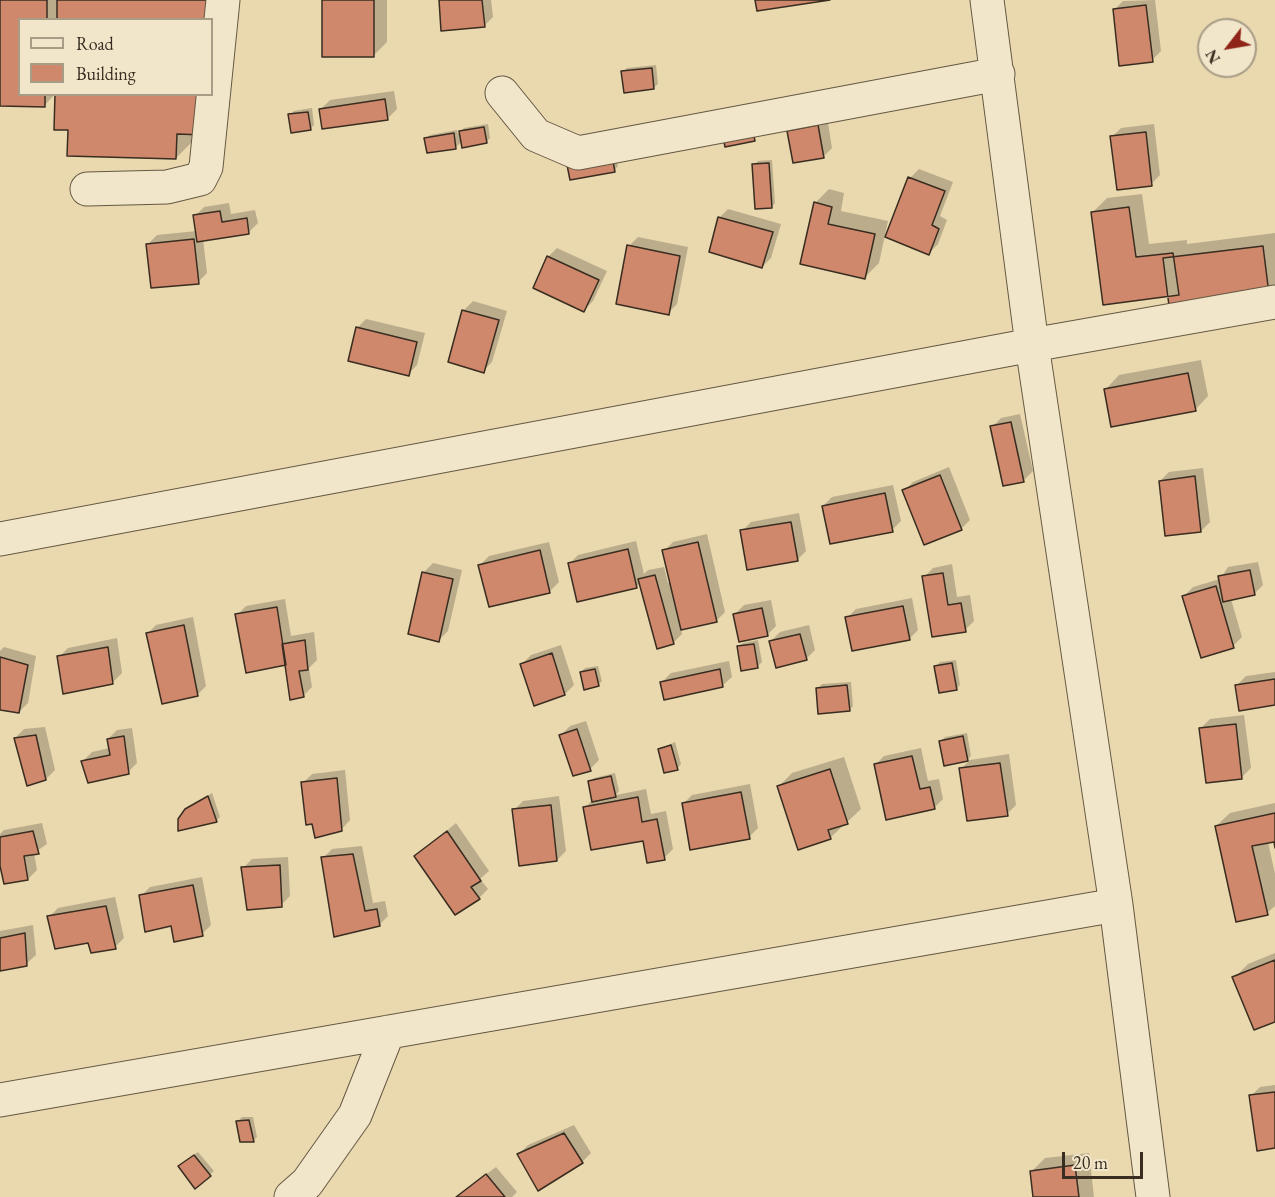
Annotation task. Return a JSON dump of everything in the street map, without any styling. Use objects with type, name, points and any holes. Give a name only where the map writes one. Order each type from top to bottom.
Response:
[{"type":"street","points":[[87,189],[167,187],[200,179],[206,167],[223,0]]},
{"type":"street","points":[[987,0],[1032,345],[1116,905],[1153,1197]]},
{"type":"street","points":[[502,93],[536,135],[578,153],[998,74]]},
{"type":"street","points":[[0,539],[1032,345],[1275,302]]},
{"type":"street","points":[[0,1100],[1116,905]]},
{"type":"street","points":[[291,1197],[307,1183],[355,1115],[388,1032]]},
{"type":"building","points":[[0,0],[47,0],[47,18],[18,18],[18,96],[45,96],[45,107],[0,106]]},
{"type":"building","points":[[57,0],[207,0],[207,18],[57,18]]},
{"type":"building","points":[[322,0],[374,0],[374,57],[322,57]]},
{"type":"building","points":[[439,0],[482,0],[485,27],[441,31]]},
{"type":"building","points":[[755,0],[830,0],[757,11]]},
{"type":"building","points":[[1146,5],[1153,62],[1119,66],[1113,9]]},
{"type":"building","points":[[652,68],[654,89],[624,93],[621,71]]},
{"type":"building","points":[[55,96],[205,96],[204,135],[177,134],[176,159],[67,156],[68,130],[54,130]]},
{"type":"building","points":[[385,99],[388,120],[322,129],[319,109]]},
{"type":"building","points":[[308,112],[311,130],[291,133],[288,114]]},
{"type":"building","points":[[818,125],[824,158],[793,163],[787,131]]},
{"type":"building","points":[[752,126],[755,141],[725,147],[722,132]]},
{"type":"building","points":[[484,127],[487,143],[462,148],[459,131]]},
{"type":"building","points":[[1146,132],[1152,186],[1117,190],[1110,136]]},
{"type":"building","points":[[454,133],[456,149],[427,153],[424,138]]},
{"type":"building","points":[[612,156],[615,172],[570,180],[567,165]]},
{"type":"building","points":[[769,163],[772,208],[755,209],[752,164]]},
{"type":"building","points":[[908,177],[945,191],[932,225],[939,229],[929,255],[885,237]]},
{"type":"building","points":[[814,202],[832,207],[828,224],[875,234],[865,279],[800,264]]},
{"type":"building","points":[[1129,207],[1136,257],[1173,253],[1179,295],[1103,305],[1091,212]]},
{"type":"building","points":[[220,211],[222,222],[247,218],[249,234],[197,242],[193,215]]},
{"type":"building","points":[[718,217],[773,232],[762,268],[709,252]]},
{"type":"building","points":[[194,239],[199,284],[151,288],[146,244]]},
{"type":"building","points":[[627,245],[680,256],[669,315],[616,304]]},
{"type":"building","points":[[1263,246],[1269,294],[1169,306],[1163,258]]},
{"type":"building","points":[[547,256],[599,280],[584,312],[533,288]]},
{"type":"building","points":[[462,310],[499,320],[484,373],[448,362]]},
{"type":"building","points":[[356,327],[417,342],[409,376],[348,361]]},
{"type":"building","points":[[1188,373],[1196,411],[1111,427],[1104,389]]},
{"type":"building","points":[[1011,422],[1024,482],[1003,486],[990,426]]},
{"type":"building","points":[[940,475],[962,530],[924,545],[902,490]]},
{"type":"building","points":[[1195,476],[1201,532],[1165,536],[1159,481]]},
{"type":"building","points":[[885,493],[893,532],[830,544],[822,506]]},
{"type":"building","points":[[791,522],[798,561],[747,570],[740,530]]},
{"type":"building","points":[[698,542],[717,622],[681,630],[662,550]]},
{"type":"building","points":[[628,549],[637,588],[577,602],[568,563]]},
{"type":"building","points":[[540,550],[550,593],[489,607],[478,565]]},
{"type":"building","points":[[1250,570],[1255,595],[1223,602],[1218,576]]},
{"type":"building","points":[[422,572],[453,579],[439,642],[408,634]]},
{"type":"building","points":[[943,573],[948,605],[961,603],[966,632],[932,637],[922,576]]},
{"type":"building","points":[[655,575],[674,644],[657,649],[638,579]]},
{"type":"building","points":[[1216,586],[1234,648],[1201,658],[1182,596]]},
{"type":"building","points":[[903,606],[910,640],[852,651],[845,617]]},
{"type":"building","points":[[277,607],[286,665],[246,673],[235,614]]},
{"type":"building","points":[[762,608],[768,636],[739,642],[733,614]]},
{"type":"building","points":[[184,625],[198,696],[162,704],[146,633]]},
{"type":"building","points":[[800,634],[807,660],[776,668],[769,641]]},
{"type":"building","points":[[305,640],[308,670],[299,671],[304,697],[290,700],[282,644]]},
{"type":"building","points":[[754,644],[758,668],[741,671],[737,646]]},
{"type":"building","points":[[108,647],[113,684],[63,694],[57,656]]},
{"type":"building","points":[[552,653],[565,695],[534,706],[520,664]]},
{"type":"building","points":[[0,657],[28,665],[19,713],[0,710]]},
{"type":"building","points":[[952,663],[957,690],[939,693],[934,666]]},
{"type":"building","points":[[595,669],[599,686],[584,690],[580,672]]},
{"type":"building","points":[[720,669],[723,687],[664,700],[660,682]]},
{"type":"building","points":[[1275,679],[1275,705],[1239,711],[1235,685]]},
{"type":"building","points":[[847,685],[850,711],[818,714],[816,688]]},
{"type":"building","points":[[1236,724],[1242,779],[1206,783],[1199,728]]},
{"type":"building","points":[[577,729],[591,771],[573,776],[559,735]]},
{"type":"building","points":[[36,735],[46,780],[27,786],[14,738]]},
{"type":"building","points":[[124,736],[129,774],[88,783],[81,761],[110,755],[107,739]]},
{"type":"building","points":[[963,736],[968,761],[944,766],[939,741]]},
{"type":"building","points":[[671,745],[678,770],[664,773],[658,749]]},
{"type":"building","points":[[912,756],[920,789],[930,787],[935,809],[886,820],[874,764]]},
{"type":"building","points":[[1000,763],[1008,816],[967,821],[959,768]]},
{"type":"building","points":[[830,769],[848,824],[828,830],[831,839],[798,850],[777,786]]},
{"type":"building","points":[[611,776],[616,797],[592,802],[588,781]]},
{"type":"building","points":[[337,778],[342,831],[315,838],[312,824],[306,825],[301,782]]},
{"type":"building","points":[[741,792],[750,839],[690,850],[682,803]]},
{"type":"building","points":[[208,796],[217,822],[178,831],[178,819],[185,809]]},
{"type":"building","points":[[638,797],[642,822],[657,819],[665,860],[647,863],[643,841],[591,850],[583,807]]},
{"type":"building","points":[[551,805],[557,861],[519,866],[512,809]]},
{"type":"building","points":[[1275,813],[1275,848],[1274,842],[1252,846],[1268,915],[1236,922],[1215,826]]},
{"type":"building","points":[[33,831],[39,854],[24,856],[28,880],[4,884],[0,866],[0,837]]},
{"type":"building","points":[[447,831],[481,881],[471,887],[480,899],[455,915],[414,856]]},
{"type":"building","points":[[353,854],[365,911],[377,909],[380,926],[334,937],[321,857]]},
{"type":"building","points":[[280,865],[282,907],[247,910],[241,867]]},
{"type":"building","points":[[193,885],[203,936],[174,942],[171,926],[145,932],[139,895]]},
{"type":"building","points":[[106,906],[116,949],[91,953],[88,943],[55,949],[47,916]]},
{"type":"building","points":[[25,933],[27,966],[0,971],[0,938]]},
{"type":"building","points":[[1275,960],[1275,1022],[1254,1030],[1232,977]]},
{"type":"building","points":[[1275,1092],[1275,1148],[1257,1151],[1249,1095]]},
{"type":"building","points":[[249,1120],[254,1142],[240,1142],[236,1121]]},
{"type":"building","points":[[564,1133],[583,1163],[538,1191],[517,1154]]},
{"type":"building","points":[[194,1155],[211,1176],[195,1189],[178,1166]]},
{"type":"building","points":[[1075,1165],[1079,1197],[1033,1197],[1030,1171]]},
{"type":"building","points":[[486,1174],[505,1197],[456,1197]]}]
